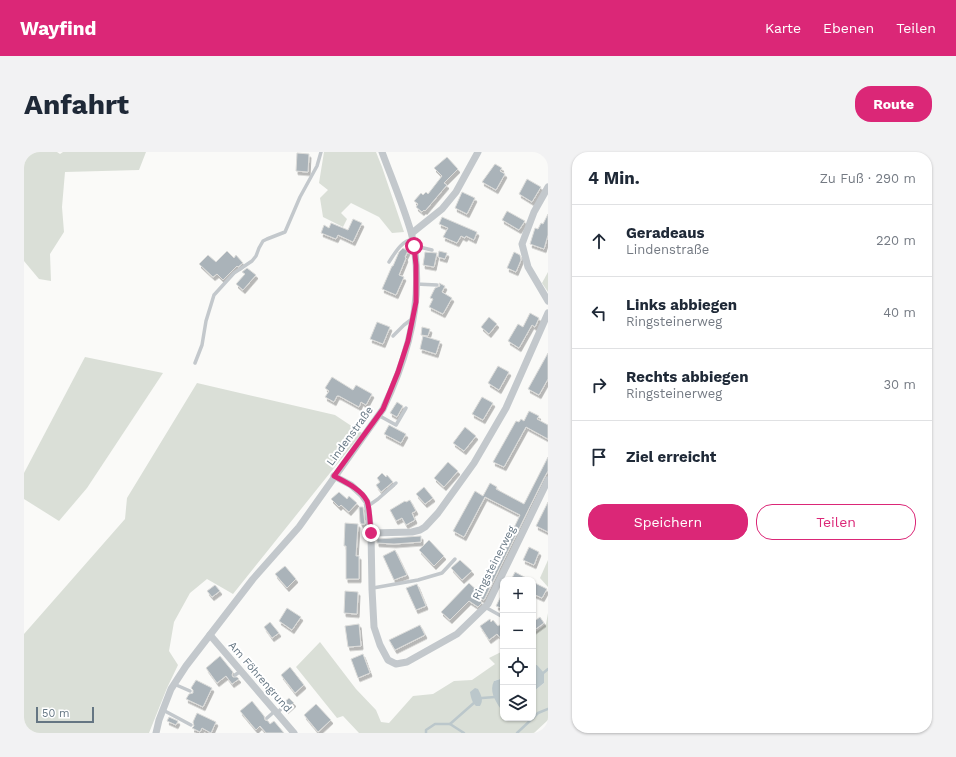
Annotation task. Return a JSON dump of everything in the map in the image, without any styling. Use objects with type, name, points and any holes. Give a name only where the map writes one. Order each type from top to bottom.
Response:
[{"type":"street","name":"Lindenstraße","points":[[156,733],[163,710],[174,684],[253,579],[299,527],[378,415],[390,395],[408,341],[413,319],[416,302],[416,265],[413,240],[382,152]]},
{"type":"street","points":[[413,240],[456,192],[478,152]]},
{"type":"street","points":[[548,187],[534,212],[522,244],[528,267],[548,301]]},
{"type":"street","points":[[371,533],[412,532],[420,530],[438,514],[474,463],[506,408],[548,313]]},
{"type":"street","name":"Ringsteinerweg","points":[[334,476],[351,485],[367,502],[371,533],[374,627],[380,645],[388,660],[396,664],[407,662],[457,634],[488,604],[548,480]]},
{"type":"street","name":"Am Föhrengrund","points":[[210,635],[238,673],[278,711],[294,733]]},
{"type":"lane","points":[[195,363],[202,345],[206,321],[214,295],[234,274],[252,261],[263,241],[267,238],[285,232],[300,197],[317,166],[322,152]]},
{"type":"lane","points":[[389,262],[401,245],[407,240],[413,240],[432,250]]},
{"type":"lane","points":[[416,284],[437,285]]},
{"type":"lane","points":[[392,336],[413,319]]},
{"type":"lane","points":[[378,415],[396,424],[406,408]]},
{"type":"lane","points":[[368,506],[396,483]]},
{"type":"lane","points":[[372,589],[418,580],[442,573],[455,559]]},
{"type":"lane","points":[[485,607],[500,615]]},
{"type":"lane","points":[[174,684],[190,691]]},
{"type":"lane","points":[[163,710],[191,725]]},
{"type":"lane","points":[[267,718],[278,711]]},
{"type":"shaded area","points":[[24,152],[57,152],[60,154],[63,152],[146,152],[139,170],[65,172],[62,207],[64,232],[50,254],[51,281],[39,279],[24,261]]},
{"type":"shaded area","points":[[324,152],[376,152],[404,232],[392,233],[379,217],[351,203],[341,213],[347,219],[343,227],[323,217],[320,198],[328,190],[319,183]]},
{"type":"shaded area","points":[[548,272],[548,292],[542,283]]},
{"type":"shaded area","points":[[85,357],[163,373],[87,488],[59,521],[24,499],[24,473]]},
{"type":"shaded area","points":[[197,383],[335,415],[362,433],[233,594],[207,579],[190,593],[174,622],[169,651],[178,665],[149,733],[24,733],[24,634],[125,519],[127,498]]},
{"type":"shaded area","points":[[548,560],[548,587],[540,578]]},
{"type":"shaded area","points":[[548,613],[548,720],[534,733],[359,733],[343,716],[337,718],[296,667],[320,642],[356,689],[376,710],[381,722],[389,723],[413,696],[433,694],[454,681],[472,680],[495,664],[489,658],[500,652],[500,679],[494,681],[500,708],[500,721],[536,721],[536,690],[544,683],[536,665],[536,632],[546,624]]},
{"type":"shaded area","points":[[536,665],[544,673],[544,683],[536,690]]},
{"type":"shaded area","points":[[500,679],[500,708],[492,692],[494,681]]},
{"type":"shaded area","points":[[475,688],[478,689],[482,698],[480,706],[476,706],[471,698],[470,692]]},
{"type":"building","points":[[297,153],[309,154],[308,172],[296,171]]},
{"type":"building","points":[[447,157],[458,169],[444,183],[447,185],[425,211],[424,210],[422,212],[416,207],[418,204],[414,201],[421,193],[423,195],[426,192],[428,194],[442,176],[434,168]]},
{"type":"building","points":[[495,164],[502,168],[500,171],[505,174],[496,190],[482,182]]},
{"type":"building","points":[[527,179],[541,187],[532,202],[519,194]]},
{"type":"building","points":[[462,192],[475,198],[467,214],[455,208]]},
{"type":"building","points":[[507,211],[525,221],[519,230],[502,220]]},
{"type":"building","points":[[548,214],[548,235],[544,249],[530,244],[535,228],[538,229],[541,223],[543,224]]},
{"type":"building","points":[[442,217],[477,232],[474,240],[466,236],[465,238],[461,236],[457,243],[443,237],[448,228],[439,224]]},
{"type":"building","points":[[353,219],[362,223],[353,242],[338,235],[336,239],[321,233],[324,225],[329,228],[331,223],[348,230]]},
{"type":"building","points":[[403,248],[408,251],[399,275],[404,277],[396,295],[382,289],[399,252]]},
{"type":"building","points":[[227,251],[234,258],[236,255],[243,263],[238,267],[237,266],[223,280],[217,274],[213,277],[199,264],[208,255],[216,262]]},
{"type":"building","points":[[439,251],[447,253],[445,259],[438,257]]},
{"type":"building","points":[[425,252],[437,253],[434,267],[423,265]]},
{"type":"building","points":[[514,252],[520,255],[521,260],[516,272],[507,268]]},
{"type":"building","points":[[247,268],[256,275],[243,290],[236,284],[245,274],[242,272]]},
{"type":"building","points":[[439,283],[445,286],[442,292],[452,298],[443,314],[429,307],[433,299],[430,298],[435,288],[440,286]]},
{"type":"building","points":[[530,313],[539,318],[535,327],[532,325],[519,348],[508,341],[518,324],[523,327]]},
{"type":"building","points":[[489,317],[497,324],[489,334],[481,327]]},
{"type":"building","points":[[377,322],[390,327],[383,344],[370,339]]},
{"type":"building","points":[[422,327],[430,329],[428,336],[421,335]]},
{"type":"building","points":[[423,336],[440,341],[436,354],[420,349]]},
{"type":"building","points":[[548,353],[548,379],[539,395],[528,389]]},
{"type":"building","points":[[498,366],[509,372],[499,390],[488,383]]},
{"type":"building","points":[[332,377],[353,390],[356,385],[372,394],[366,405],[361,402],[359,407],[339,396],[337,396],[334,402],[325,397],[329,391],[325,388]]},
{"type":"building","points":[[482,397],[493,403],[483,420],[472,414]]},
{"type":"building","points":[[397,402],[403,406],[397,417],[390,413]]},
{"type":"building","points":[[529,411],[539,416],[537,419],[548,425],[548,439],[526,427],[504,467],[493,462],[516,421],[519,422],[521,419],[524,421]]},
{"type":"building","points":[[389,425],[406,434],[401,443],[384,434]]},
{"type":"building","points":[[465,427],[476,436],[464,451],[453,443]]},
{"type":"building","points":[[548,457],[548,471],[484,600],[477,597],[482,603],[478,607],[469,601],[450,620],[441,612],[469,583],[481,594],[520,515],[485,497],[464,537],[453,531],[475,491],[483,496],[490,483],[497,487],[496,489],[524,504]]},
{"type":"building","points":[[448,462],[458,471],[444,487],[434,478]]},
{"type":"building","points":[[382,473],[386,477],[387,475],[393,482],[381,492],[376,485],[380,482],[377,478]]},
{"type":"building","points":[[424,487],[433,498],[425,504],[416,494]]},
{"type":"building","points":[[339,492],[347,499],[349,496],[357,503],[349,512],[341,505],[339,507],[331,499]]},
{"type":"building","points":[[410,500],[416,511],[412,513],[415,520],[406,525],[402,518],[396,521],[390,510],[405,501]]},
{"type":"building","points":[[548,502],[548,532],[536,526]]},
{"type":"building","points":[[359,507],[363,507],[365,524],[361,524],[360,522]]},
{"type":"building","points":[[345,523],[358,524],[356,556],[359,556],[359,579],[346,579],[346,546],[344,546]]},
{"type":"building","points":[[421,536],[421,542],[394,544],[377,543],[377,539]]},
{"type":"building","points":[[429,540],[444,556],[434,566],[419,550]]},
{"type":"building","points":[[529,547],[539,552],[534,565],[523,560]]},
{"type":"building","points":[[395,550],[407,575],[394,580],[383,556]]},
{"type":"building","points":[[460,560],[472,571],[462,580],[451,568]]},
{"type":"building","points":[[285,566],[296,579],[287,588],[275,574]]},
{"type":"building","points":[[515,572],[524,577],[512,577]]},
{"type":"building","points":[[417,584],[426,606],[416,610],[406,588]]},
{"type":"building","points":[[536,584],[547,589],[542,598],[536,595]]},
{"type":"building","points":[[215,585],[220,591],[212,597],[207,591]]},
{"type":"building","points":[[345,591],[358,592],[357,614],[344,613]]},
{"type":"building","points":[[500,598],[500,608],[496,606]]},
{"type":"building","points":[[287,608],[301,617],[292,630],[279,621]]},
{"type":"building","points":[[540,617],[544,623],[536,629],[536,620]]},
{"type":"building","points":[[490,619],[491,622],[493,620],[498,626],[500,625],[500,638],[497,634],[489,640],[480,626]]},
{"type":"building","points":[[270,622],[279,633],[272,638],[264,627]]},
{"type":"building","points":[[359,624],[361,646],[348,647],[345,626]]},
{"type":"building","points":[[420,625],[425,635],[395,650],[389,640]]},
{"type":"building","points":[[363,654],[370,673],[358,678],[351,659]]},
{"type":"building","points":[[220,656],[233,672],[233,677],[237,677],[239,679],[232,684],[226,676],[217,683],[206,668]]},
{"type":"building","points":[[290,667],[304,685],[295,693],[281,675]]},
{"type":"building","points":[[196,680],[212,688],[203,707],[186,699],[189,694],[193,693],[191,688]]},
{"type":"building","points":[[289,698],[294,703],[286,710],[285,706],[281,705]]},
{"type":"building","points":[[252,701],[264,716],[265,720],[270,724],[274,721],[284,733],[266,733],[260,726],[256,730],[240,711]]},
{"type":"building","points":[[316,704],[331,720],[318,732],[304,715]]},
{"type":"building","points":[[197,713],[216,722],[211,733],[202,728],[200,732],[192,728],[194,726],[193,722]]},
{"type":"building","points":[[169,717],[178,721],[176,725],[167,721]]},
{"type":"waterway","points":[[542,674],[548,669]]},
{"type":"waterway","points":[[479,699],[495,697]]},
{"type":"waterway","points":[[450,724],[475,702]]},
{"type":"waterway","points":[[536,715],[548,709]]},
{"type":"waterway","points":[[517,733],[530,721]]},
{"type":"waterway","points":[[426,733],[426,730],[435,724],[450,724],[464,733]]},
{"type":"route","points":[[371,533],[367,502],[351,485],[334,476],[383,409],[390,395],[398,372],[408,341],[416,302],[416,265],[414,246]]}]
